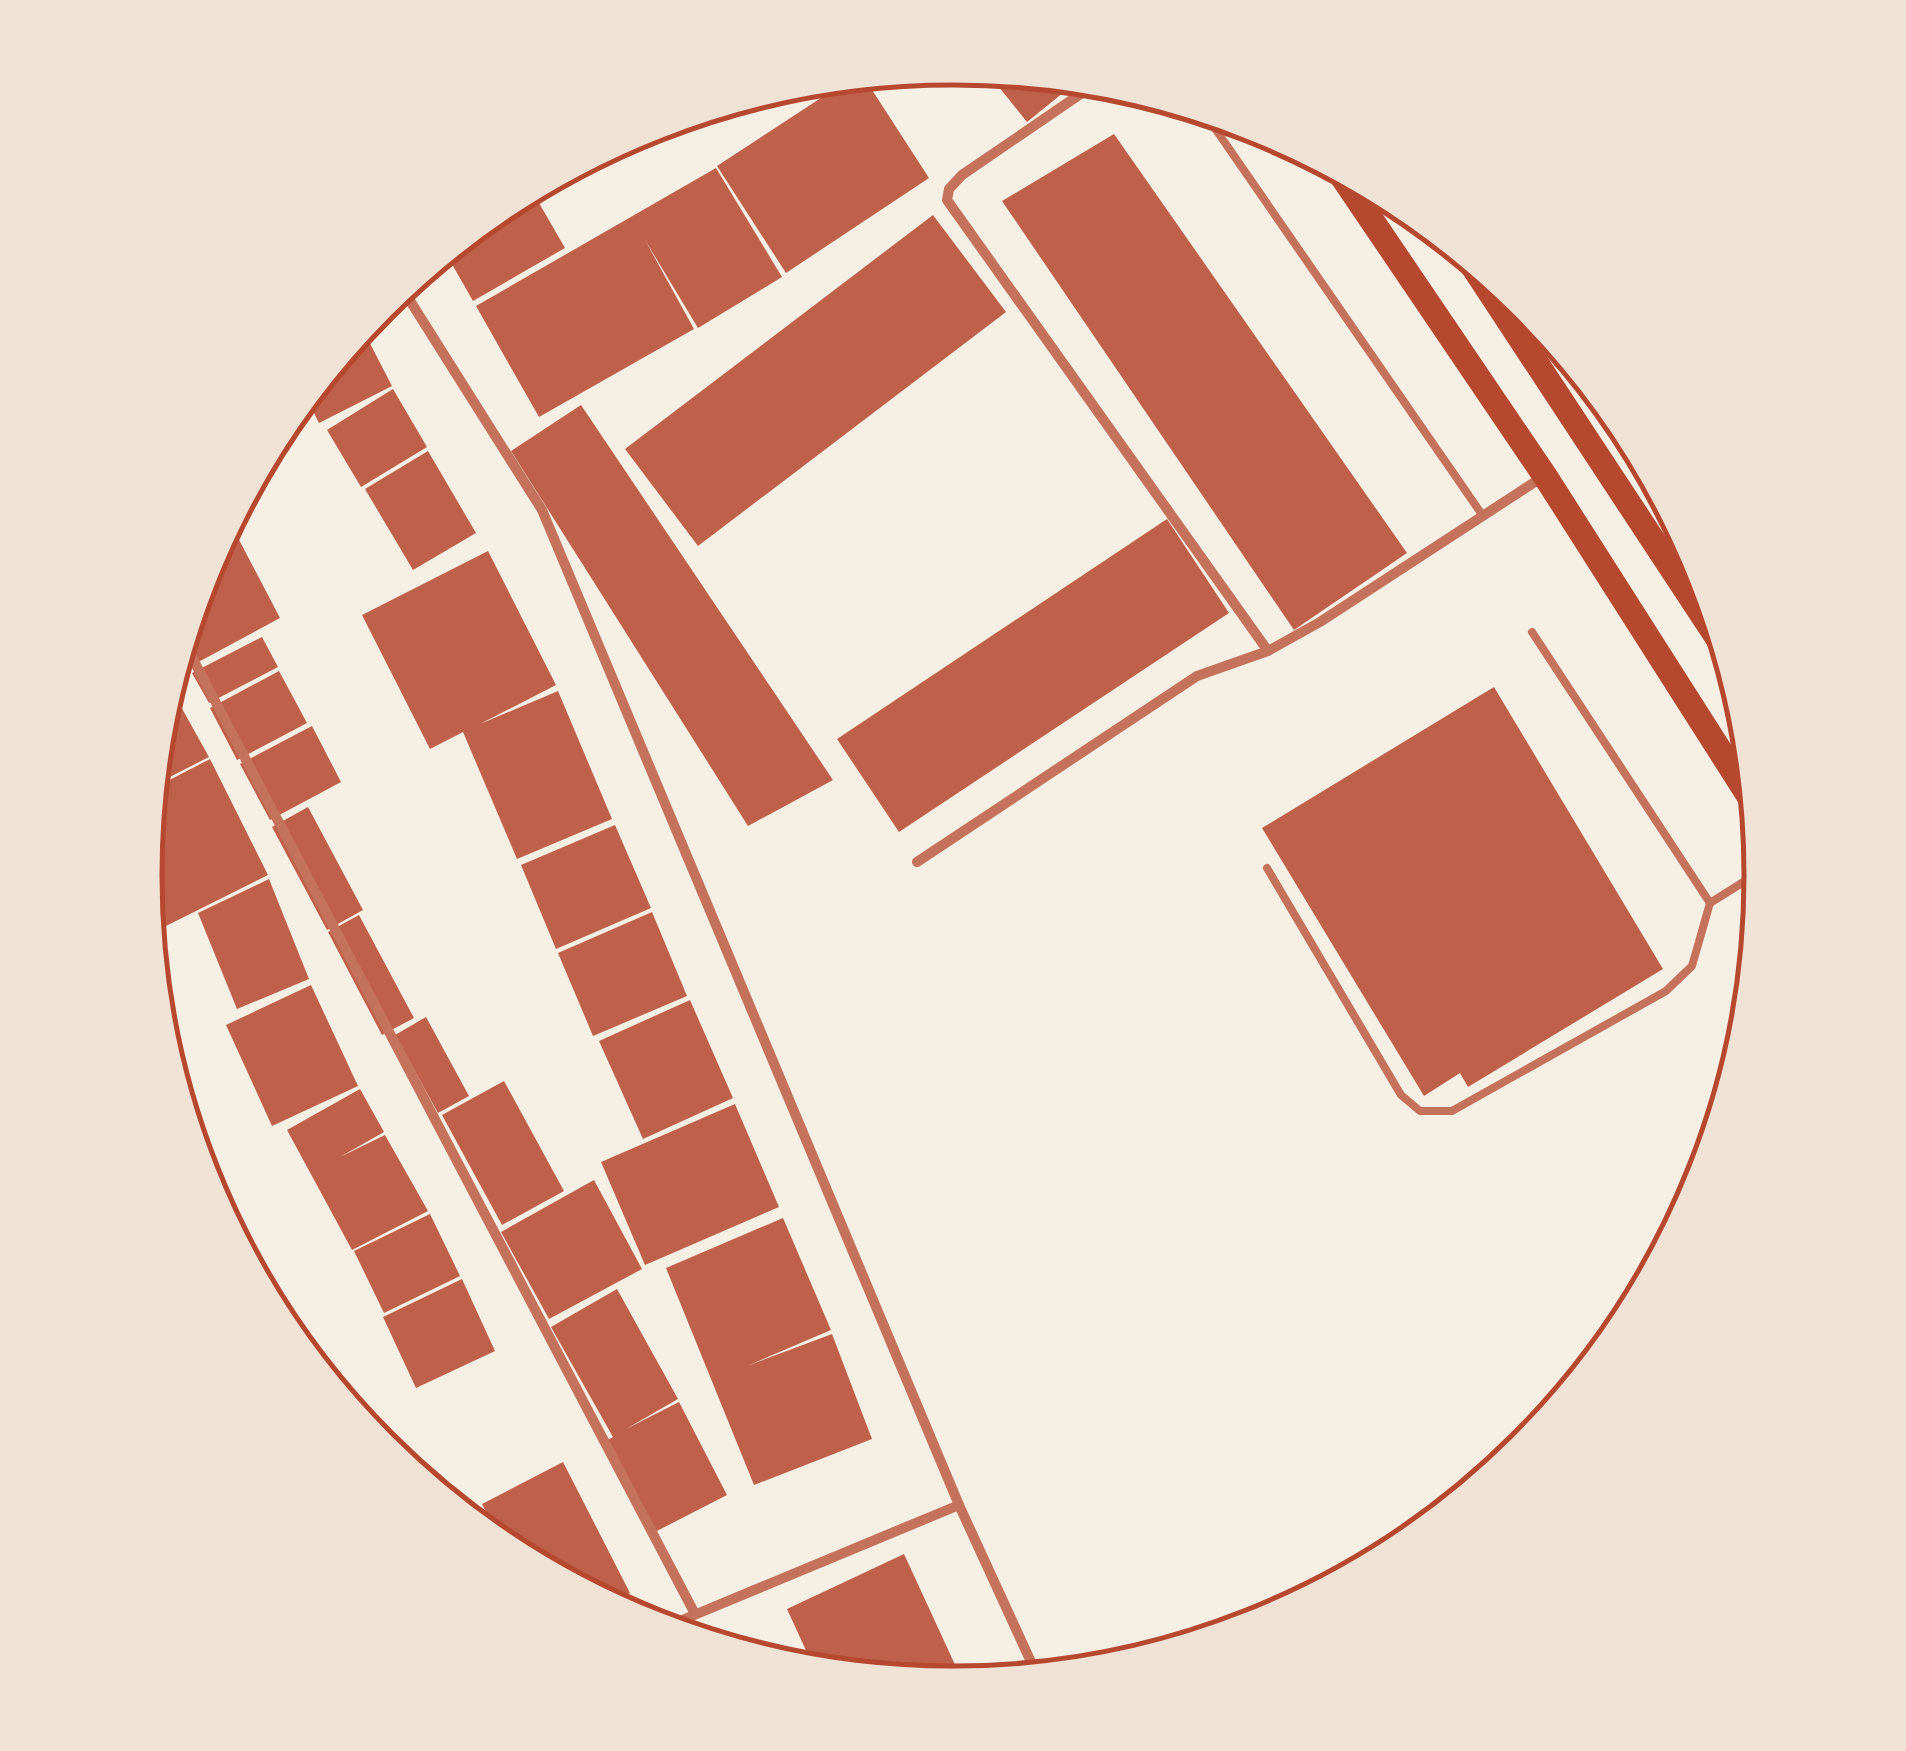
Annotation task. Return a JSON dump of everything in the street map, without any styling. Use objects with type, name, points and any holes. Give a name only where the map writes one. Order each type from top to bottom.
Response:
[{"type":"main road","points":[[1353,194],[1545,476],[1738,778]]},
{"type":"main road","points":[[1498,304],[1690,592]]},
{"type":"street","points":[[1078,95],[962,175],[949,188],[947,200],[1268,652]]},
{"type":"street","points":[[410,301],[542,510],[959,1505],[1031,1661]]},
{"type":"street","points":[[917,862],[1197,676],[1268,652],[1545,476]]},
{"type":"street","points":[[193,659],[694,1612]]},
{"type":"street","points":[[682,1618],[959,1505]]},
{"type":"lane","points":[[1218,131],[1483,516]]},
{"type":"lane","points":[[1532,632],[1710,903]]},
{"type":"lane","points":[[1267,868],[1401,1095],[1420,1111],[1452,1111],[1666,990],[1692,966],[1710,903],[1744,881]]},
{"type":"building","points":[[999,87],[1063,93],[1027,122]]},
{"type":"building","points":[[872,90],[929,178],[786,273],[717,166],[824,96]]},
{"type":"building","points":[[1114,134],[1407,553],[1294,630],[1002,201]]},
{"type":"building","points":[[716,168],[782,277],[698,328],[645,240],[694,329],[539,417],[476,306]]},
{"type":"building","points":[[539,203],[565,248],[473,301],[452,264]]},
{"type":"building","points":[[933,215],[1006,312],[698,546],[625,449]]},
{"type":"building","points":[[370,343],[392,386],[319,423],[313,412]]},
{"type":"building","points":[[393,389],[427,447],[361,487],[327,430]]},
{"type":"building","points":[[581,405],[833,780],[748,826],[511,451]]},
{"type":"building","points":[[428,451],[476,533],[413,570],[365,489]]},
{"type":"building","points":[[1167,519],[1229,613],[899,832],[837,739]]},
{"type":"building","points":[[238,539],[280,618],[191,666],[204,621]]},
{"type":"building","points":[[488,551],[556,685],[480,724],[558,691],[612,819],[517,859],[463,732],[430,749],[362,615]]},
{"type":"building","points":[[262,637],[278,667],[209,703],[192,673]]},
{"type":"building","points":[[279,671],[307,723],[237,760],[210,708]]},
{"type":"building","points":[[1494,687],[1663,969],[1468,1087],[1460,1073],[1424,1096],[1262,828]]},
{"type":"building","points":[[181,707],[209,757],[168,778]]},
{"type":"building","points":[[312,726],[341,782],[270,820],[240,764]]},
{"type":"building","points":[[210,759],[268,875],[164,927],[162,876],[168,781]]},
{"type":"building","points":[[308,807],[363,910],[327,930],[272,827]]},
{"type":"building","points":[[615,825],[651,908],[556,949],[521,865]]},
{"type":"building","points":[[269,879],[309,979],[237,1009],[198,913]]},
{"type":"building","points":[[652,912],[687,996],[593,1036],[558,953]]},
{"type":"building","points":[[359,915],[414,1018],[382,1035],[328,932]]},
{"type":"building","points":[[311,985],[358,1086],[272,1126],[226,1025]]},
{"type":"building","points":[[690,1000],[733,1098],[643,1139],[599,1041]]},
{"type":"building","points":[[426,1017],[469,1096],[438,1113],[395,1035]]},
{"type":"building","points":[[504,1081],[564,1191],[502,1225],[442,1115]]},
{"type":"building","points":[[360,1089],[384,1132],[340,1157],[385,1135],[428,1211],[352,1250],[287,1130]]},
{"type":"building","points":[[735,1104],[779,1207],[645,1265],[601,1162]]},
{"type":"building","points":[[594,1180],[642,1269],[549,1319],[501,1232]]},
{"type":"building","points":[[430,1214],[460,1276],[384,1313],[354,1251]]},
{"type":"building","points":[[783,1218],[831,1330],[747,1366],[832,1334],[872,1439],[754,1485],[666,1268]]},
{"type":"building","points":[[462,1279],[495,1351],[416,1388],[383,1317]]},
{"type":"building","points":[[617,1289],[678,1399],[626,1429],[679,1402],[727,1495],[653,1533],[606,1441],[613,1437],[551,1327]]},
{"type":"building","points":[[563,1462],[630,1593],[626,1595],[558,1560],[487,1514],[482,1504]]},
{"type":"building","points":[[904,1554],[956,1666],[901,1664],[807,1652],[787,1609]]}]
